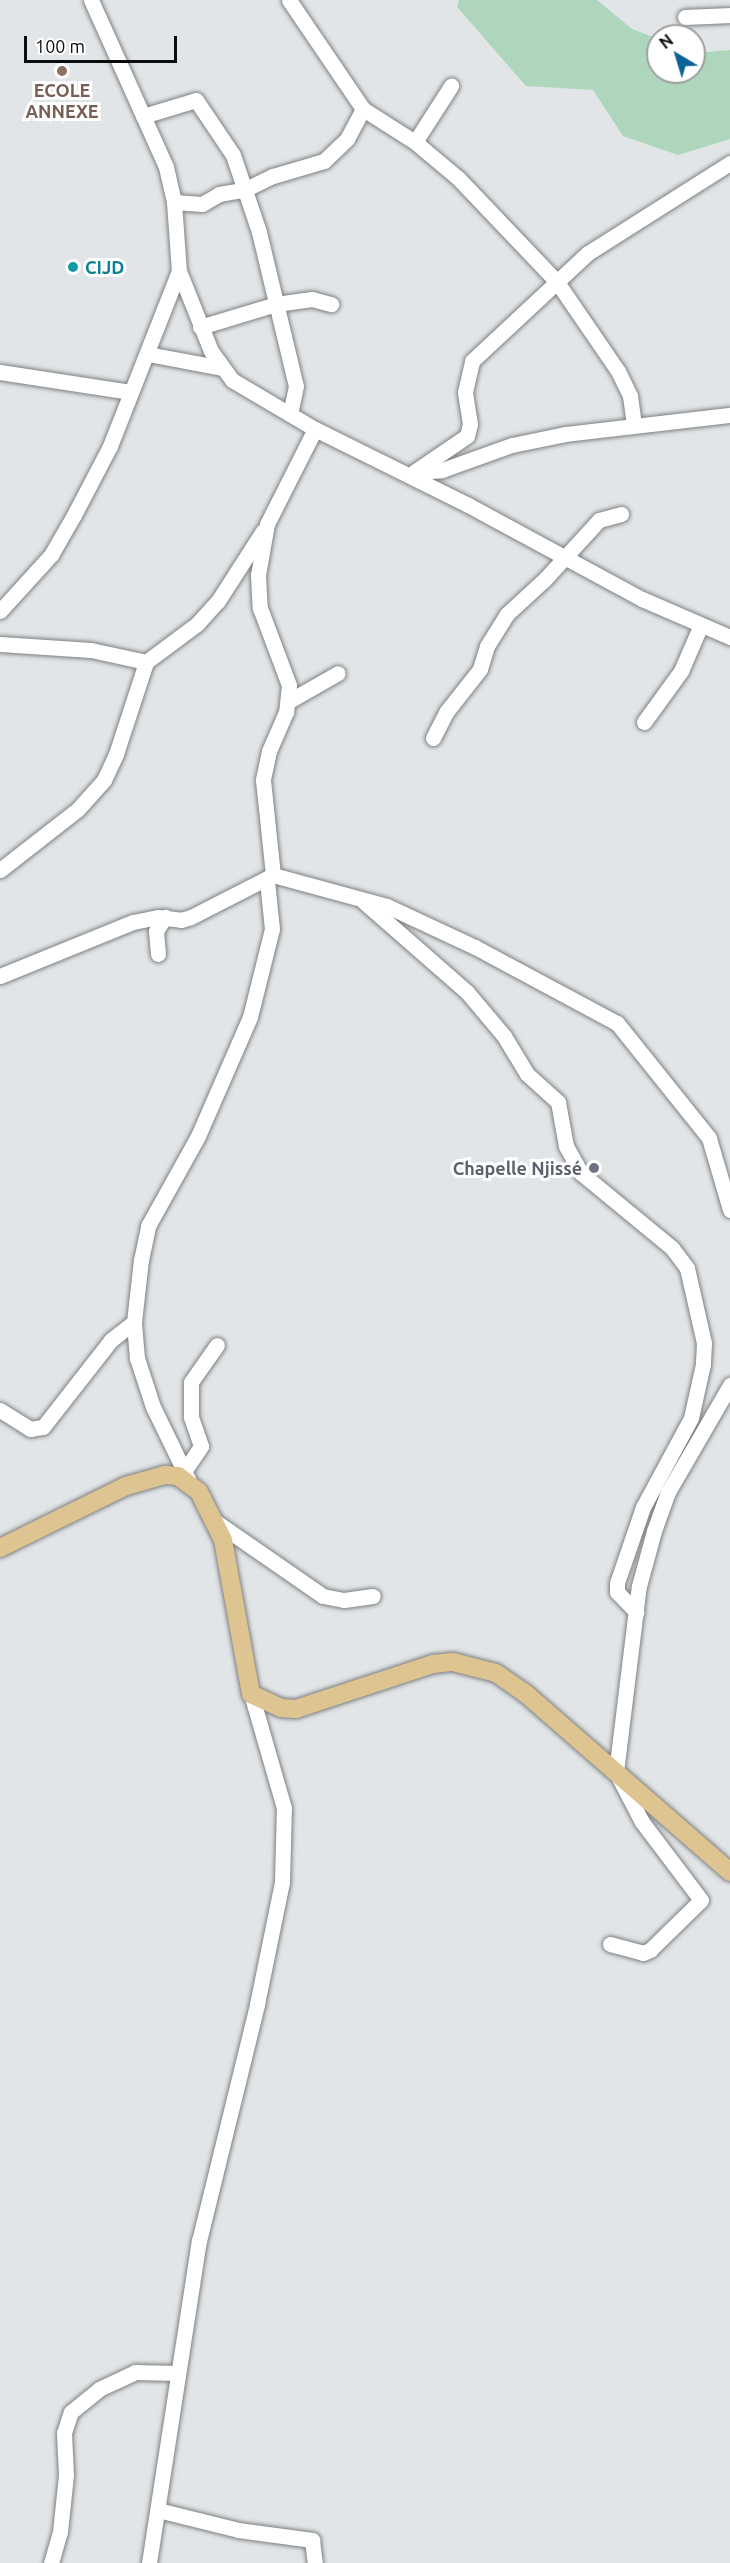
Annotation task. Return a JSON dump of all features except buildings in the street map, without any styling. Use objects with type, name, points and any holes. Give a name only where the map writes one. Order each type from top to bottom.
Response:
[{"type":"main road","points":[[0,1548],[146,1479],[187,1475],[216,1522],[223,1540],[251,1694],[281,1708],[296,1709],[433,1664],[453,1662],[476,1666],[496,1673],[526,1694],[730,1872]]},
{"type":"street","points":[[91,0],[166,167],[174,202],[179,271],[200,327],[222,368],[232,380],[315,429],[410,473],[700,627],[730,637]]},
{"type":"street","points":[[289,0],[363,109],[415,142],[458,178],[557,282],[618,370],[630,396],[634,425]]},
{"type":"street","points":[[686,17],[730,15]]},
{"type":"street","points":[[415,142],[451,86]]},
{"type":"street","points":[[143,116],[196,100],[228,145],[246,189],[296,386],[290,414]]},
{"type":"street","points":[[174,202],[194,206],[219,194],[246,189],[273,176],[324,162],[347,139],[363,109]]},
{"type":"street","points":[[410,473],[467,436],[470,424],[465,378],[472,360],[557,282],[618,233],[730,163]]},
{"type":"street","points":[[0,610],[51,555],[110,446],[179,271]]},
{"type":"street","points":[[200,327],[276,304],[312,299],[331,304]]},
{"type":"street","points":[[148,354],[222,368]]},
{"type":"street","points":[[0,372],[130,392]]},
{"type":"street","points":[[410,473],[442,470],[512,445],[634,425],[730,415]]},
{"type":"street","points":[[0,870],[78,809],[104,780],[146,662],[197,624],[218,602],[267,524],[315,429]]},
{"type":"street","points":[[433,738],[447,711],[480,669],[487,646],[507,614],[599,520],[621,513]]},
{"type":"street","points":[[187,1475],[153,1407],[138,1358],[134,1322],[148,1226],[198,1136],[250,1017],[272,929],[263,780],[268,751],[289,701],[287,678],[256,591],[267,524]]},
{"type":"street","points":[[644,722],[681,671],[700,627]]},
{"type":"street","points":[[0,644],[91,650],[146,662]]},
{"type":"street","points":[[289,701],[338,672]]},
{"type":"street","points":[[0,976],[133,922],[165,917],[181,920],[191,917],[270,878],[356,896],[387,906],[476,947],[617,1023],[709,1138],[730,1210]]},
{"type":"street","points":[[356,896],[467,992],[504,1036],[527,1074],[558,1102],[568,1152],[581,1173],[672,1248],[687,1268],[704,1343],[703,1364],[691,1418],[643,1507],[617,1583],[618,1592],[636,1612]]},
{"type":"street","points":[[158,954],[156,931],[165,917]]},
{"type":"street","points":[[0,1410],[30,1430],[43,1427],[111,1340],[134,1322]]},
{"type":"street","points":[[187,1475],[201,1446],[191,1416],[191,1382],[217,1345]]},
{"type":"street","points":[[610,1944],[643,1953],[650,1950],[701,1900],[642,1822],[616,1772],[636,1612],[654,1531],[668,1492],[730,1385]]},
{"type":"street","points":[[216,1522],[323,1596],[344,1600],[373,1596]]},
{"type":"street","points":[[149,2563],[199,2241],[266,1966],[286,1853],[284,1808],[251,1694]]},
{"type":"street","points":[[51,2563],[62,2519],[66,2475],[64,2433],[71,2412],[93,2392],[135,2372],[178,2373]]},
{"type":"street","points":[[158,2511],[238,2530],[312,2540],[315,2563]]},
{"type":"green space","points":[[459,0],[597,0],[632,29],[646,34],[646,84],[706,84],[706,52],[730,50],[730,139],[678,155],[623,136],[593,90],[526,86],[457,7]]},
{"type":"place","name":"ECOLE ANNEXE","points":[[62,71]]},
{"type":"place","name":"CIJD","points":[[73,267]]},
{"type":"place","name":"Chapelle Njissé","points":[[594,1168]]}]
